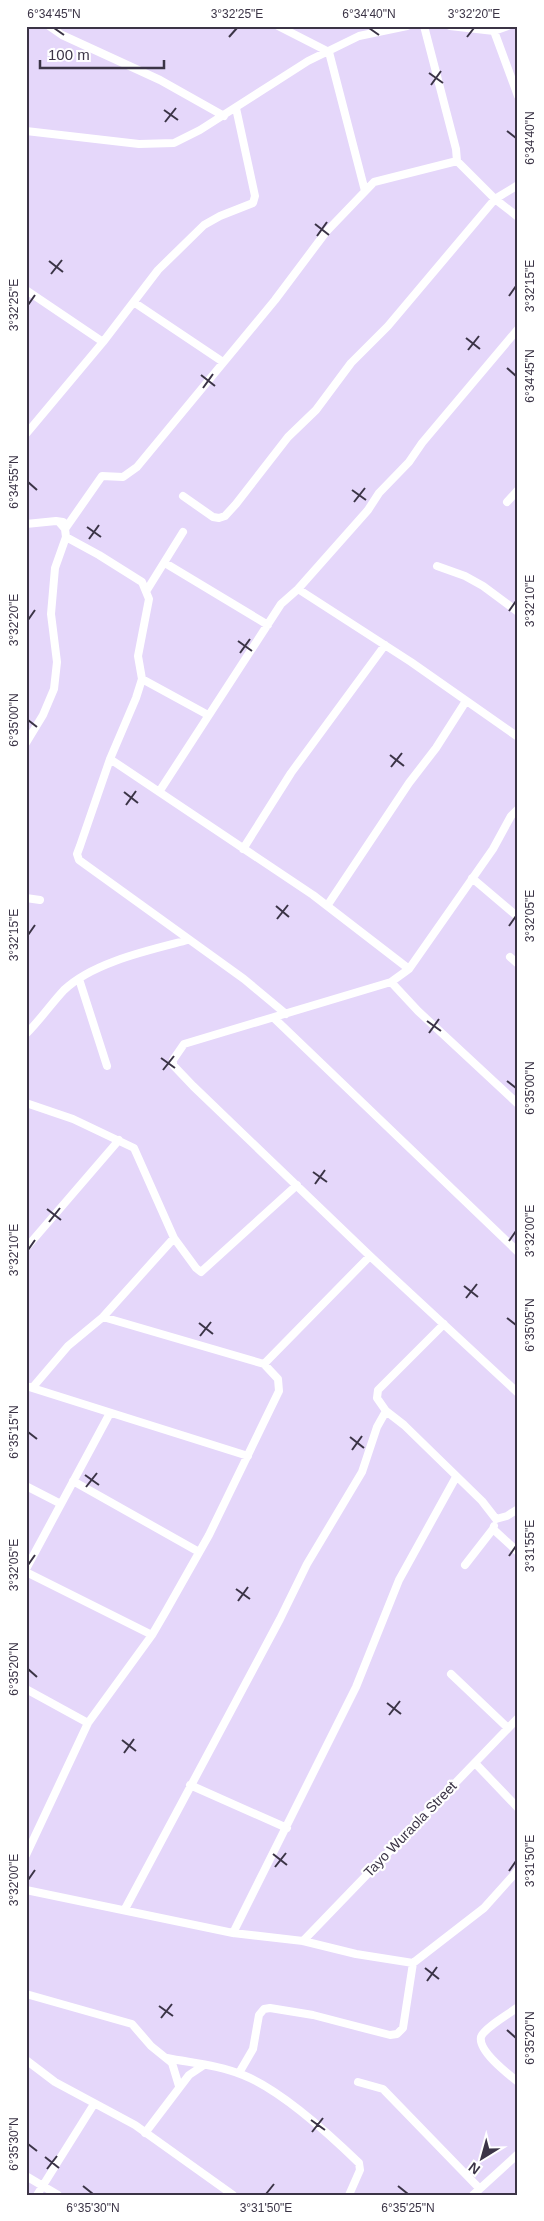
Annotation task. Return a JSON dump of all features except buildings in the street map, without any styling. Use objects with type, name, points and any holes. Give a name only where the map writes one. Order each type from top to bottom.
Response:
[{"type":"street","points":[[49,26],[62,34],[160,80],[224,116]]},
{"type":"street","points":[[278,26],[329,52],[365,191]]},
{"type":"street","points":[[26,132],[155,145],[174,143],[224,116],[308,61],[359,36],[407,26]]},
{"type":"street","points":[[424,26],[456,149],[457,161],[496,199],[518,217]]},
{"type":"street","points":[[450,26],[494,31],[508,26]]},
{"type":"street","points":[[494,31],[518,96]]},
{"type":"street","points":[[26,434],[135,303],[158,270],[204,225],[220,216],[253,203],[255,200],[236,108]]},
{"type":"street","points":[[26,744],[43,715],[54,689],[57,662],[51,626],[52,605],[56,568],[67,529],[102,476],[123,477],[137,467],[275,300],[326,232],[374,182],[457,161]]},
{"type":"street","points":[[183,496],[213,517],[225,516],[288,437],[316,410],[352,363],[388,326],[496,199],[518,185]]},
{"type":"street","points":[[26,290],[103,342]]},
{"type":"street","points":[[135,303],[223,362]]},
{"type":"street","points":[[159,792],[281,604],[298,589],[368,510],[379,494],[409,462],[422,443],[518,329]]},
{"type":"street","points":[[507,502],[518,490]]},
{"type":"street","points":[[26,524],[59,522],[99,554],[142,582],[147,590],[149,599],[138,656],[142,679],[110,759],[77,854],[79,860],[244,979],[286,1014]]},
{"type":"street","points":[[147,590],[184,532]]},
{"type":"street","points":[[165,562],[268,625]]},
{"type":"street","points":[[437,566],[465,576],[483,586],[518,612]]},
{"type":"street","points":[[298,589],[385,645],[518,737]]},
{"type":"street","points":[[243,849],[291,773],[385,645]]},
{"type":"street","points":[[142,679],[208,715]]},
{"type":"street","points":[[327,906],[409,783],[436,748],[466,701]]},
{"type":"street","points":[[110,759],[327,906],[409,969]]},
{"type":"street","points":[[518,809],[493,849],[409,969],[391,982],[184,1044],[173,1060],[173,1065],[370,1256],[518,1393]]},
{"type":"street","points":[[472,878],[518,918]]},
{"type":"street","points":[[26,898],[40,900]]},
{"type":"street","points":[[26,1034],[64,991],[79,979],[126,957],[188,940]]},
{"type":"street","points":[[510,957],[518,964]]},
{"type":"street","points":[[79,979],[107,1066]]},
{"type":"street","points":[[391,982],[418,1011],[518,1104]]},
{"type":"street","points":[[274,1018],[518,1252]]},
{"type":"street","points":[[26,1103],[73,1119],[134,1148],[174,1238],[201,1272],[297,1185]]},
{"type":"street","points":[[26,1248],[119,1140]]},
{"type":"street","points":[[174,1238],[103,1317],[68,1346],[30,1386],[248,1456]]},
{"type":"street","points":[[264,1364],[370,1256]]},
{"type":"street","points":[[26,1855],[88,1723],[152,1635],[199,1552],[279,1391],[278,1379],[264,1364],[103,1317]]},
{"type":"street","points":[[444,1324],[378,1390],[377,1398],[386,1411],[404,1425],[482,1501],[496,1519]]},
{"type":"street","points":[[125,1909],[280,1619],[307,1564],[362,1472],[377,1427],[386,1411]]},
{"type":"street","points":[[110,1413],[26,1571],[152,1635]]},
{"type":"street","points":[[233,1933],[356,1687],[398,1580],[456,1477]]},
{"type":"street","points":[[73,1481],[199,1552]]},
{"type":"street","points":[[26,1486],[61,1504]]},
{"type":"street","points":[[496,1519],[507,1516],[518,1509]]},
{"type":"street","points":[[465,1565],[493,1529],[496,1519]]},
{"type":"street","points":[[493,1529],[518,1552]]},
{"type":"street","points":[[451,1674],[508,1728]]},
{"type":"street","points":[[26,1689],[88,1723]]},
{"type":"street","name":"Tayo Wuraola Street","points":[[303,1941],[518,1718]]},
{"type":"street","points":[[475,1763],[518,1808]]},
{"type":"street","points":[[190,1785],[287,1828]]},
{"type":"street","points":[[238,2073],[253,2049],[259,2015],[264,2009],[270,2008],[313,2015],[390,2035],[398,2034],[403,2028],[412,1963],[484,1908],[506,1886],[518,1870]]},
{"type":"street","points":[[26,1890],[125,1909],[233,1933],[303,1941],[356,1954],[412,1963]]},
{"type":"street","points":[[26,1994],[132,2024],[151,2046],[167,2058],[175,2068],[179,2086]]},
{"type":"street","points":[[518,2008],[487,2030],[482,2037],[482,2044],[492,2058],[518,2082]]},
{"type":"street","points":[[167,2058],[238,2073],[258,2082],[291,2106],[359,2163],[360,2170],[350,2195]]},
{"type":"street","points":[[26,2060],[55,2082],[94,2104],[108,2109],[146,2133],[233,2195]]},
{"type":"street","points":[[146,2133],[188,2075],[204,2065]]},
{"type":"street","points":[[358,2082],[383,2089],[479,2188]]},
{"type":"street","points":[[37,2195],[94,2104]]},
{"type":"street","points":[[472,2195],[518,2154]]},
{"type":"street","points":[[26,2176],[58,2195]]}]
